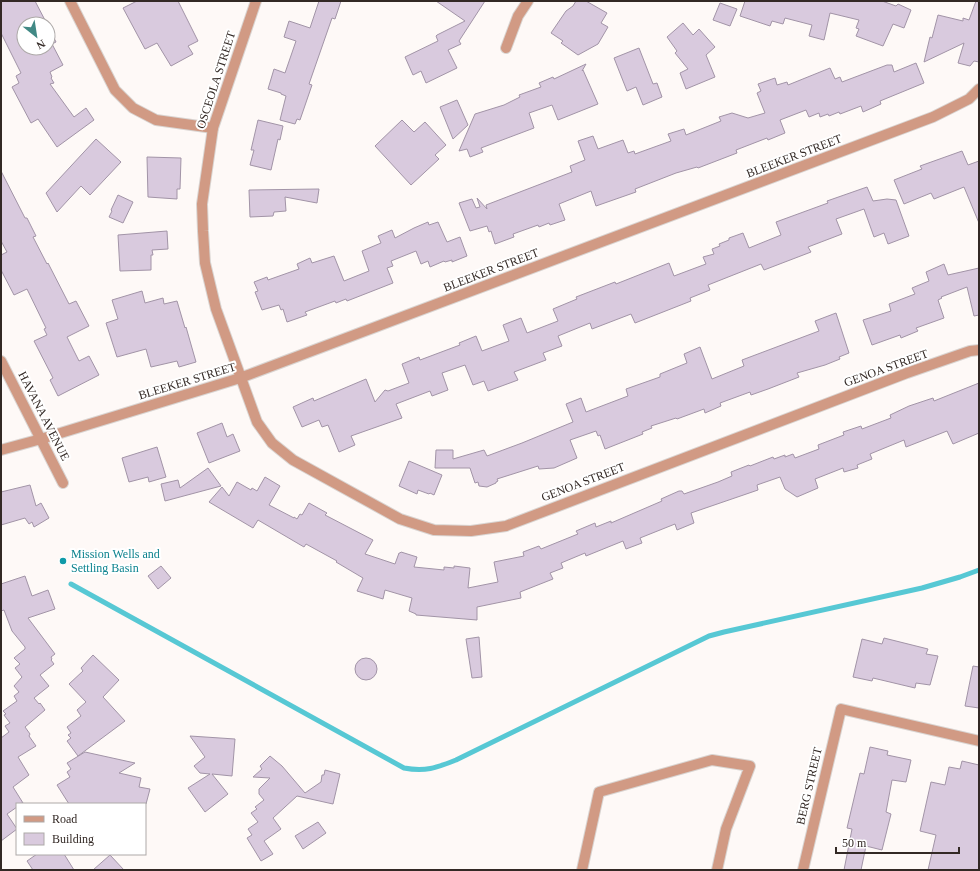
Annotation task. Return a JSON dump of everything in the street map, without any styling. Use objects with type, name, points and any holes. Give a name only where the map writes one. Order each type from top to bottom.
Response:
[{"type":"street","points":[[70,1],[114,90],[133,108],[156,120],[212,128]]},
{"type":"street","name":"OSCEOLA STREET","points":[[240,378],[216,309],[205,263],[202,204],[212,128],[256,1]]},
{"type":"street","points":[[506,48],[518,16],[528,1]]},
{"type":"street","name":"BLEEKER STREET","points":[[1,450],[240,378],[933,117],[969,98],[979,89]]},
{"type":"street","name":"GENOA STREET","points":[[240,378],[256,422],[272,443],[293,460],[400,519],[434,530],[471,531],[506,526],[907,373],[970,351],[979,350]]},
{"type":"street","name":"HAVANA AVENUE","points":[[1,361],[63,483]]},
{"type":"street","name":"BERG STREET","points":[[803,870],[841,709],[979,741]]},
{"type":"street","points":[[582,870],[599,792],[712,760],[750,766],[726,829],[717,870]]},
{"type":"building","points":[[1,1],[35,1],[43,16],[16,16],[16,56],[56,56],[56,52],[63,65],[50,72],[54,83],[50,84],[74,117],[86,108],[94,120],[57,147],[38,119],[31,123],[12,87],[19,83],[16,76],[21,73],[1,33]]},
{"type":"building","points":[[137,1],[178,1],[198,41],[188,46],[193,54],[171,66],[157,43],[145,49],[123,8]]},
{"type":"building","points":[[319,1],[341,1],[335,19],[332,18],[309,84],[312,85],[300,120],[297,119],[295,124],[280,120],[286,96],[268,89],[274,69],[285,73],[296,41],[284,37],[289,21],[310,28]]},
{"type":"building","points":[[436,1],[485,1],[459,41],[461,44],[448,50],[457,68],[426,83],[421,71],[413,75],[405,57],[438,41],[437,35],[465,21]]},
{"type":"building","points":[[576,1],[586,1],[607,13],[601,23],[608,27],[598,44],[578,55],[561,43],[563,41],[551,33],[566,11],[573,6]]},
{"type":"building","points":[[745,1],[882,1],[896,6],[898,4],[911,10],[904,28],[893,24],[883,46],[856,36],[859,29],[856,28],[859,20],[830,13],[824,40],[809,36],[812,25],[785,18],[783,24],[772,21],[770,26],[740,16]]},
{"type":"building","points":[[976,1],[979,1],[979,62],[974,61],[970,66],[958,63],[964,43],[924,62],[930,37],[932,38],[938,15],[963,21],[963,18],[969,20]]},
{"type":"building","points":[[720,3],[737,9],[730,26],[713,20]]},
{"type":"building","points":[[683,23],[693,35],[699,29],[715,47],[706,55],[715,77],[686,89],[680,73],[688,69],[675,53],[677,51],[667,37]]},
{"type":"building","points":[[639,48],[653,84],[657,83],[662,97],[643,105],[636,87],[627,91],[614,58]]},
{"type":"building","points":[[916,63],[924,83],[880,101],[881,104],[863,112],[861,106],[840,114],[839,112],[829,116],[828,114],[820,117],[819,113],[809,117],[806,110],[780,120],[785,133],[736,150],[737,153],[698,168],[676,173],[635,189],[636,192],[596,206],[591,191],[559,204],[565,220],[550,225],[549,223],[539,227],[538,225],[513,234],[514,237],[495,244],[491,231],[489,232],[487,226],[470,231],[459,203],[472,199],[476,208],[480,207],[477,198],[487,209],[486,205],[572,172],[570,166],[585,160],[578,141],[593,136],[598,149],[623,140],[628,153],[634,151],[635,154],[671,141],[668,134],[684,129],[686,135],[721,121],[719,117],[732,113],[748,118],[765,113],[757,93],[761,91],[758,84],[775,78],[777,85],[787,82],[788,85],[830,68],[835,79],[840,77],[842,82],[887,65],[892,65],[894,72]]},
{"type":"building","points":[[586,64],[582,71],[583,70],[598,104],[558,120],[552,105],[529,113],[534,128],[481,148],[483,152],[470,157],[467,149],[459,151],[475,114],[504,105],[520,97],[519,95],[541,87],[539,83],[553,77],[554,79]]},
{"type":"building","points":[[457,100],[468,125],[453,139],[440,107]]},
{"type":"building","points":[[258,120],[283,126],[280,140],[278,139],[271,170],[250,165],[254,150],[251,150]]},
{"type":"building","points":[[402,120],[414,132],[425,122],[446,145],[435,155],[439,159],[411,185],[375,146]]},
{"type":"building","points":[[96,139],[121,162],[90,195],[81,186],[57,212],[46,193]]},
{"type":"building","points":[[962,151],[968,165],[979,161],[979,223],[964,187],[934,199],[931,193],[904,204],[894,180],[922,169],[920,166]]},
{"type":"building","points":[[147,157],[181,158],[180,189],[177,189],[177,199],[148,197]]},
{"type":"building","points":[[1,171],[25,218],[27,218],[36,236],[33,237],[69,304],[76,301],[89,326],[67,337],[79,361],[89,356],[99,375],[58,396],[50,380],[53,378],[34,341],[47,335],[44,329],[46,328],[27,289],[14,295],[1,270],[1,255],[7,252],[1,241]]},
{"type":"building","points":[[867,187],[873,201],[887,199],[896,200],[909,236],[888,244],[884,233],[874,237],[864,209],[836,219],[842,234],[808,247],[811,252],[764,270],[761,264],[708,285],[710,290],[690,298],[691,301],[635,323],[631,314],[592,329],[590,323],[558,336],[562,346],[543,353],[546,360],[514,372],[518,380],[488,391],[484,381],[473,385],[465,365],[442,373],[448,390],[432,396],[430,391],[396,404],[402,418],[351,436],[355,445],[339,452],[328,425],[322,427],[319,420],[302,427],[293,407],[313,398],[314,401],[366,379],[375,402],[385,390],[388,391],[409,383],[402,364],[419,357],[420,360],[460,345],[459,343],[476,336],[482,351],[509,341],[503,325],[521,318],[527,333],[558,321],[553,309],[577,299],[576,297],[615,282],[616,284],[669,263],[674,276],[706,264],[703,257],[714,254],[712,249],[720,246],[719,244],[729,240],[729,238],[743,233],[749,248],[781,235],[776,222],[828,203],[827,201]]},
{"type":"building","points":[[319,189],[317,203],[285,197],[286,211],[274,212],[273,216],[250,217],[249,190]]},
{"type":"building","points":[[118,195],[133,202],[123,223],[109,217]]},
{"type":"building","points":[[428,222],[429,225],[438,222],[447,242],[460,237],[467,256],[452,262],[452,260],[444,261],[430,267],[428,261],[421,264],[416,251],[391,261],[393,266],[387,268],[393,283],[347,301],[346,299],[336,303],[335,301],[305,312],[307,315],[287,322],[283,309],[281,310],[279,305],[262,310],[255,292],[258,291],[254,282],[267,277],[268,280],[299,269],[297,264],[310,258],[312,263],[334,256],[344,281],[369,271],[362,251],[381,243],[378,236],[392,230],[395,238]]},
{"type":"building","points":[[167,231],[168,249],[152,250],[153,255],[151,255],[151,270],[120,271],[118,235]]},
{"type":"building","points":[[944,264],[948,275],[979,268],[979,315],[974,316],[967,287],[941,297],[942,298],[938,300],[944,318],[916,328],[918,331],[901,338],[900,335],[872,345],[863,320],[891,311],[889,304],[915,294],[912,288],[929,281],[926,272]]},
{"type":"building","points":[[142,291],[145,303],[163,298],[164,304],[177,301],[196,362],[179,367],[177,361],[151,367],[146,349],[117,357],[106,323],[118,319],[112,300]]},
{"type":"building","points":[[836,313],[849,353],[839,357],[840,359],[825,365],[797,373],[799,377],[768,389],[751,395],[750,392],[720,403],[721,406],[705,413],[704,409],[677,419],[676,418],[651,426],[652,428],[642,432],[643,434],[605,449],[600,435],[598,436],[596,431],[570,440],[577,458],[554,468],[539,469],[538,466],[497,479],[498,481],[496,483],[487,487],[479,486],[478,482],[475,483],[470,468],[435,468],[436,450],[453,450],[453,459],[484,450],[487,456],[522,443],[573,422],[566,404],[581,398],[586,412],[628,396],[626,389],[660,377],[660,374],[687,363],[684,354],[700,347],[712,379],[744,366],[742,360],[819,331],[815,321]]},
{"type":"building","points":[[979,383],[979,433],[953,444],[947,431],[906,447],[904,440],[870,454],[872,459],[857,465],[858,468],[844,472],[843,468],[815,479],[818,488],[797,497],[785,489],[780,477],[757,485],[758,490],[691,513],[694,523],[677,530],[675,524],[640,538],[642,543],[626,549],[623,541],[586,556],[585,553],[561,563],[563,568],[550,573],[553,579],[520,592],[521,598],[477,607],[477,620],[416,615],[409,611],[412,598],[385,590],[383,599],[357,591],[363,578],[336,562],[337,561],[306,544],[304,547],[258,520],[253,528],[209,502],[222,487],[229,496],[237,482],[251,490],[252,488],[257,491],[265,477],[280,486],[269,505],[297,519],[300,514],[302,515],[309,503],[327,513],[325,515],[373,540],[365,554],[395,564],[399,553],[401,552],[417,557],[414,567],[444,570],[444,567],[454,568],[454,566],[470,568],[468,588],[498,582],[494,562],[524,556],[523,552],[539,546],[541,549],[578,534],[576,531],[595,523],[596,527],[611,521],[611,523],[662,501],[661,499],[679,491],[682,491],[684,494],[718,482],[732,476],[731,472],[749,465],[750,466],[773,457],[774,459],[785,455],[785,457],[793,454],[795,458],[819,449],[818,445],[844,435],[843,432],[861,426],[862,429],[891,418],[890,415],[909,406],[933,398],[934,401]]},
{"type":"building","points":[[222,423],[227,437],[233,434],[240,451],[209,463],[197,433]]},
{"type":"building","points":[[157,447],[166,477],[149,482],[148,477],[129,482],[122,458]]},
{"type":"building","points":[[409,461],[442,475],[434,495],[418,490],[417,494],[399,486]]},
{"type":"building","points":[[208,468],[221,486],[165,501],[161,484],[178,480],[180,488]]},
{"type":"building","points":[[30,485],[36,506],[41,503],[49,518],[34,527],[32,522],[29,524],[25,518],[1,525],[1,492]]},
{"type":"building","points":[[161,566],[171,578],[158,589],[148,576]]},
{"type":"building","points":[[25,576],[32,596],[48,590],[55,609],[28,618],[55,654],[51,657],[54,664],[40,675],[49,686],[34,698],[45,710],[25,727],[36,746],[18,757],[29,775],[13,787],[23,803],[16,803],[16,808],[7,814],[16,830],[1,841],[1,738],[9,732],[5,726],[10,723],[3,711],[17,701],[14,696],[19,692],[14,686],[22,677],[15,668],[20,664],[14,658],[25,649],[25,647],[12,631],[4,610],[1,611],[1,584]]},
{"type":"building","points":[[479,637],[482,677],[472,678],[466,639]]},
{"type":"building","points":[[884,638],[928,649],[926,654],[938,656],[930,685],[916,683],[915,688],[873,678],[872,681],[853,677],[862,639],[882,644]]},
{"type":"building","points":[[93,655],[119,680],[103,697],[125,721],[78,756],[67,741],[71,738],[68,735],[71,733],[67,727],[81,716],[77,710],[86,702],[69,684],[83,671],[81,668]]},
{"type":"building","points":[[362,658],[370,658],[377,665],[377,673],[370,680],[362,680],[355,673],[355,665]]},
{"type":"building","points":[[973,666],[979,667],[979,708],[965,706]]},
{"type":"building","points":[[190,736],[235,739],[232,776],[212,774],[228,794],[205,812],[188,788],[210,774],[200,773],[194,766],[205,757]]},
{"type":"building","points":[[870,747],[888,751],[887,755],[911,760],[906,782],[892,780],[886,812],[891,814],[882,850],[866,846],[861,870],[844,870],[852,829],[847,828],[860,773],[864,774]]},
{"type":"building","points":[[85,752],[135,763],[119,773],[141,778],[139,787],[150,789],[146,804],[68,803],[57,785],[70,777],[67,772],[71,769],[67,763]]},
{"type":"building","points":[[270,756],[282,766],[305,793],[321,782],[322,775],[324,775],[325,770],[340,774],[333,804],[297,796],[273,818],[281,829],[264,841],[273,854],[261,861],[247,838],[252,835],[248,829],[258,822],[251,813],[257,809],[255,807],[264,800],[259,794],[259,789],[270,778],[253,777],[262,769],[260,766]]},
{"type":"building","points":[[962,761],[979,765],[979,870],[928,870],[936,835],[920,831],[931,782],[945,785],[949,767],[960,769]]},
{"type":"building","points":[[318,822],[326,833],[303,849],[295,836]]},
{"type":"building","points":[[36,855],[65,855],[74,870],[33,870],[27,861]]},
{"type":"building","points":[[110,855],[124,870],[93,870]]},
{"type":"waterway","points":[[71,584],[404,768],[418,770],[436,767],[456,760],[709,636],[922,588],[979,570]]},
{"type":"place","name":"Mission Wells and Settling Basin","points":[[63,561]]}]
